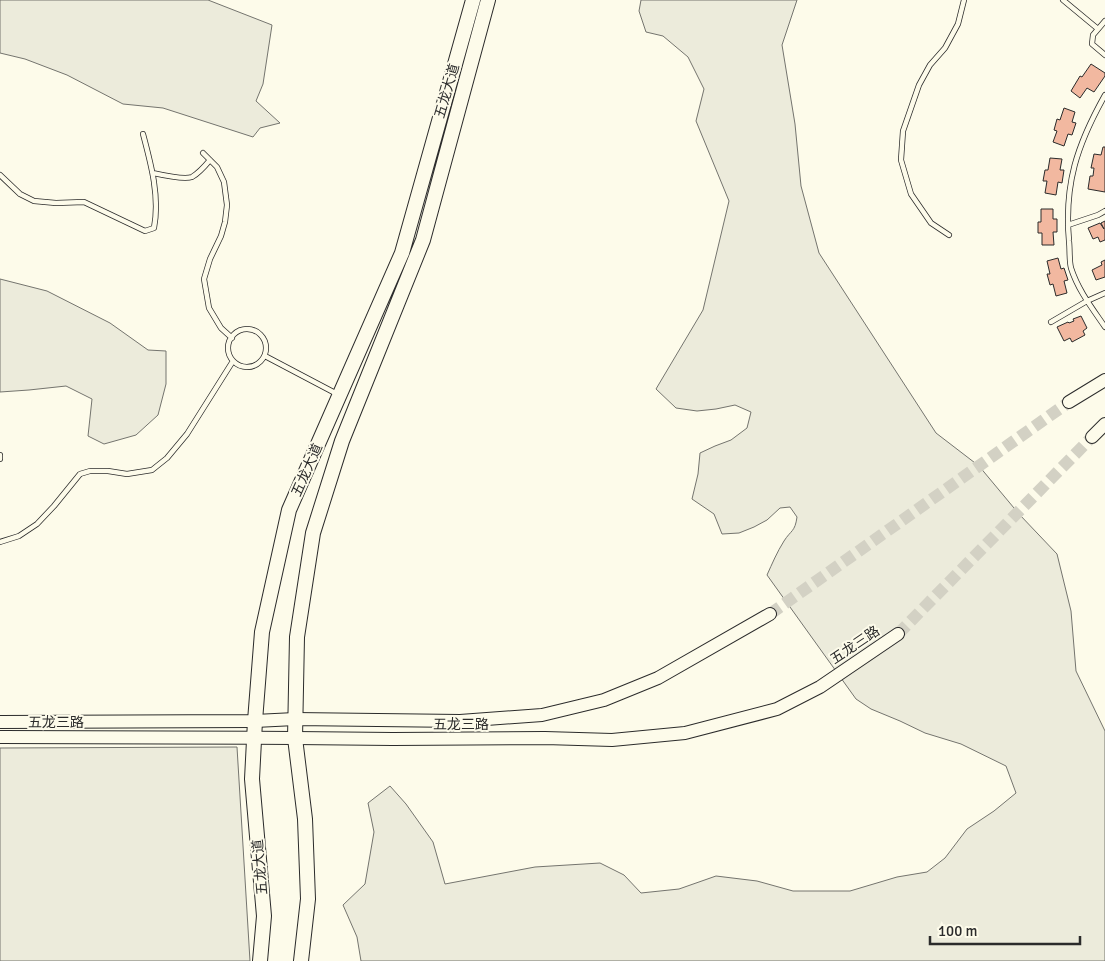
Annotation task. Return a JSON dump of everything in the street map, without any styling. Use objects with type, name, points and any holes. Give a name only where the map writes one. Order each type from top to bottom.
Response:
[{"type":"main road","name":"五龙大道","points":[[260,961],[264,916],[252,779],[255,721],[262,632],[289,510],[402,253],[473,0]]},
{"type":"main road","name":"五龙大道","points":[[301,961],[308,899],[305,819],[295,719],[297,638],[313,534],[342,441],[423,240],[488,0]]},
{"type":"main road","points":[[1069,402],[1105,380]]},
{"type":"main road","points":[[1092,437],[1105,424]]},
{"type":"main road","name":"五龙三路","points":[[0,722],[255,721],[295,719],[460,721],[542,714],[604,700],[658,678],[770,614]]},
{"type":"main road","name":"五龙三路","points":[[0,737],[545,738],[612,740],[685,733],[778,709],[820,687],[898,634]]},
{"type":"lane","points":[[949,235],[931,223],[911,194],[901,160],[903,131],[919,85],[930,65],[945,48],[958,24],[964,0]]},
{"type":"lane","points":[[1063,0],[1098,29]]},
{"type":"lane","points":[[1105,21],[1093,34],[1092,44],[1105,55]]},
{"type":"lane","points":[[1105,96],[1091,121],[1076,157],[1069,193],[1068,225],[1071,266],[1080,290],[1105,327]]},
{"type":"lane","points":[[0,175],[20,194],[34,201],[56,203],[84,202],[144,231],[154,228],[156,216],[153,173],[143,134]]},
{"type":"lane","points":[[203,153],[217,167],[224,182],[227,204],[221,236],[210,259],[204,279],[209,308],[220,328],[232,338]]},
{"type":"lane","points":[[153,173],[191,178],[210,160]]},
{"type":"lane","points":[[1068,225],[1105,211]]},
{"type":"lane","points":[[1051,322],[1105,293]]},
{"type":"lane","points":[[242,330],[254,331],[259,334],[266,344],[266,350],[261,361],[251,367],[238,365],[230,356],[228,350],[232,338],[242,330]]},
{"type":"lane","points":[[264,356],[340,395]]},
{"type":"lane","points":[[0,542],[19,536],[37,524],[80,474],[90,471],[108,471],[127,474],[152,470],[167,458],[186,434],[234,361]]},
{"type":"shaded area","points":[[0,0],[208,0],[272,25],[263,84],[256,101],[280,123],[260,128],[253,137],[163,108],[123,104],[67,75],[25,59],[0,53]]},
{"type":"shaded area","points":[[641,0],[797,0],[782,45],[795,124],[801,186],[819,253],[936,433],[979,466],[1019,514],[1057,554],[1071,611],[1076,671],[1105,731],[1105,961],[361,961],[357,937],[343,905],[365,884],[374,832],[368,803],[390,786],[406,804],[433,842],[445,884],[535,867],[600,863],[624,875],[641,893],[679,889],[716,876],[757,881],[793,891],[850,891],[897,877],[927,872],[945,858],[967,829],[1016,793],[1006,766],[961,744],[925,733],[871,709],[856,699],[767,575],[781,545],[795,526],[797,517],[790,507],[780,508],[767,520],[739,533],[722,534],[714,514],[692,499],[698,474],[700,453],[731,440],[747,428],[751,412],[735,405],[697,411],[676,408],[656,389],[703,310],[729,201],[696,121],[704,89],[688,57],[663,36],[646,32],[639,11]]},
{"type":"shaded area","points":[[0,279],[47,291],[110,323],[148,350],[166,351],[166,384],[158,415],[136,435],[104,444],[88,436],[92,399],[66,386],[0,392]]},
{"type":"shaded area","points":[[237,747],[250,961],[0,961],[0,748]]},
{"type":"building","points":[[1091,64],[1105,73],[1105,76],[1094,92],[1087,88],[1080,98],[1071,91],[1080,76],[1082,77]]},
{"type":"building","points":[[1064,108],[1075,112],[1072,122],[1076,123],[1072,135],[1068,134],[1064,146],[1053,142],[1057,131],[1054,130],[1057,119],[1060,120]]},
{"type":"building","points":[[1103,147],[1105,147],[1105,192],[1088,189],[1090,176],[1093,176],[1094,168],[1091,168],[1094,154],[1101,155]]},
{"type":"building","points":[[1050,158],[1062,159],[1060,170],[1064,170],[1062,183],[1058,182],[1056,195],[1045,193],[1047,181],[1043,181],[1045,170],[1048,170]]},
{"type":"building","points":[[1041,209],[1053,209],[1053,219],[1057,219],[1057,232],[1053,232],[1054,245],[1042,245],[1042,233],[1038,233],[1038,222],[1041,222]]},
{"type":"building","points":[[1105,221],[1105,240],[1100,242],[1098,237],[1093,239],[1088,228],[1100,223],[1104,229],[1101,223]]},
{"type":"building","points":[[1058,258],[1061,269],[1064,268],[1068,280],[1064,281],[1067,293],[1056,296],[1053,284],[1050,285],[1047,274],[1050,274],[1047,261]]},
{"type":"building","points":[[1105,260],[1105,277],[1096,280],[1092,270],[1102,265],[1101,262]]},
{"type":"building","points":[[1081,316],[1087,328],[1083,331],[1085,335],[1072,342],[1070,338],[1064,341],[1057,327],[1074,321],[1073,319]]},
{"type":"tunnel","points":[[770,614],[1069,402]]},
{"type":"tunnel","points":[[898,634],[1092,437]]}]
